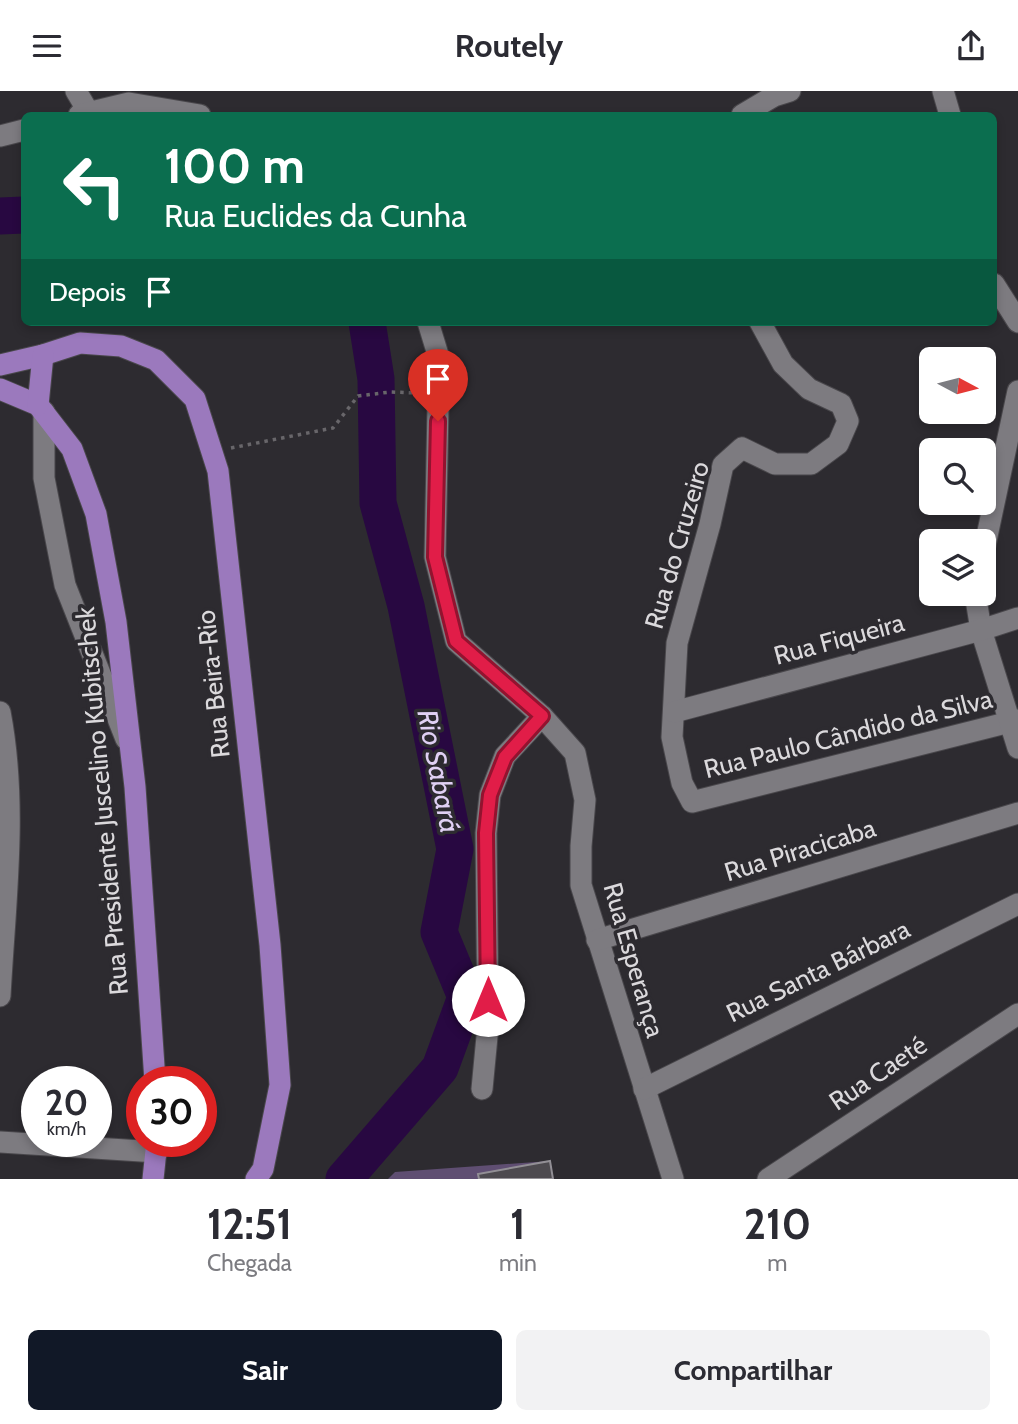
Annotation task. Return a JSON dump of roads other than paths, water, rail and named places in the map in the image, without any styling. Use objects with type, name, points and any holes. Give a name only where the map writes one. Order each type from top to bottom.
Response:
[{"type":"main road","name":"Rua Beira-Rio","points":[[0,365],[80,343],[121,346],[156,360],[195,399],[218,471],[270,945],[280,1085],[263,1169],[256,1179]]},
{"type":"main road","points":[[0,389],[41,408],[43,355]]},
{"type":"main road","name":"Rua Presidente Juscelino Kubitschek","points":[[41,408],[72,449],[96,514],[116,622],[131,751],[154,1066]]},
{"type":"main road","points":[[153,1179],[156,1157]]},
{"type":"street","points":[[76,91],[83,112]]},
{"type":"street","points":[[747,112],[774,96],[790,91]]},
{"type":"street","points":[[943,91],[949,112]]},
{"type":"street","points":[[90,112],[133,97],[189,112]]},
{"type":"street","points":[[0,136],[21,131]]},
{"type":"street","points":[[997,289],[1018,322]]},
{"type":"street","points":[[429,326],[439,358],[435,557],[456,641],[542,716],[505,757],[490,795],[486,833],[488,1026],[482,1089]]},
{"type":"street","name":"Rua do Cruzeiro","points":[[692,802],[682,783],[672,737],[677,643],[710,524],[723,465],[742,448],[775,464],[811,464],[838,445],[848,421],[841,404],[809,389],[783,364],[762,326]]},
{"type":"street","points":[[989,529],[1015,423],[1018,391]]},
{"type":"street","points":[[41,408],[44,478],[65,585],[131,751]]},
{"type":"street","points":[[977,606],[981,631],[1014,722],[1018,748]]},
{"type":"street","name":"Rua Fiqueira","points":[[674,712],[981,631],[1018,618]]},
{"type":"street","points":[[0,712],[7,751],[10,814],[0,996]]},
{"type":"street","name":"Rua Esperança","points":[[542,716],[575,753],[585,800],[581,885],[673,1179]]},
{"type":"street","name":"Rua Paulo Cândido da Silva","points":[[692,802],[1014,722]]},
{"type":"street","name":"Rua Piracicaba","points":[[597,940],[1018,813]]},
{"type":"street","name":"Rua Santa Bárbara","points":[[643,1089],[1018,904]]},
{"type":"street","name":"Rua Caeté","points":[[768,1179],[1018,1014]]},
{"type":"street","points":[[0,1142],[126,1146]]},
{"type":"waterway","name":"Rio Sabará","points":[[0,216],[21,215]]},
{"type":"waterway","name":"Rio Sabará","points":[[344,1179],[440,1068],[466,997],[439,932],[455,849],[406,606],[378,503],[376,379],[368,326]]}]
